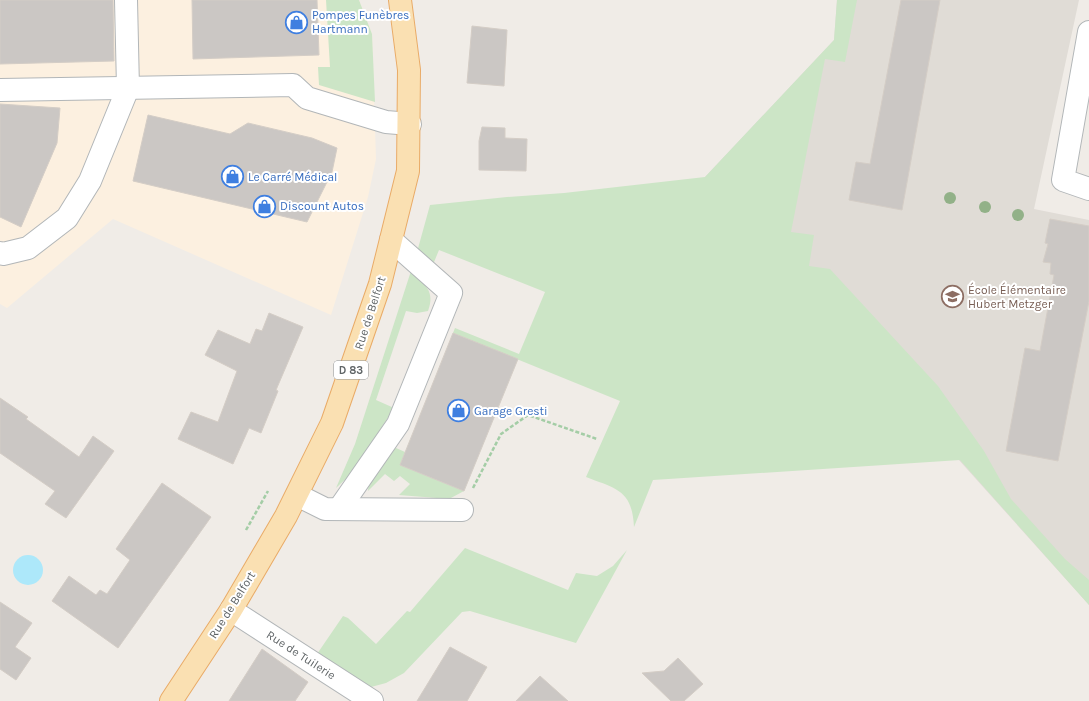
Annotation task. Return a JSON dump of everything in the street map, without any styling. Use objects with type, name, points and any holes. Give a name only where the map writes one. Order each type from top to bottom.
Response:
[{"type":"main road","name":"Rue de Belfort","points":[[170,701],[231,610],[297,494],[332,423],[380,284],[408,171],[410,124],[409,70],[400,0]]},
{"type":"street","points":[[0,252],[3,254],[28,248],[67,218],[90,181],[128,88],[126,0]]},
{"type":"street","points":[[1089,32],[1063,180],[1089,189]]},
{"type":"street","points":[[0,90],[293,85],[307,98],[386,122],[410,124]]},
{"type":"street","points":[[338,509],[398,424],[451,293],[391,240]]},
{"type":"street","points":[[297,494],[325,509],[462,510]]},
{"type":"street","name":"Rue de Tuilerie","points":[[231,610],[372,701]]},
{"type":"path","points":[[462,510],[501,434],[528,416],[596,439]]},
{"type":"path","points":[[244,533],[271,486]]},
{"type":"shaded area","points":[[0,0],[359,0],[372,34],[376,159],[368,197],[331,315],[113,219],[7,308],[0,304]]},
{"type":"shaded area","name":"École Élémentaire Hubert Metzger","points":[[837,0],[1079,0],[1034,209],[1089,220],[1089,605],[705,177],[834,40]]},
{"type":"green space","points":[[326,0],[359,0],[372,34],[375,102],[319,85],[318,67],[330,67]]},
{"type":"green space","points":[[837,0],[857,0],[845,62],[825,59],[791,232],[814,235],[809,266],[830,269],[938,386],[984,451],[1011,499],[1065,559],[1089,580],[1089,605],[960,460],[653,480],[634,527],[633,515],[626,498],[614,488],[586,477],[620,401],[453,333],[455,328],[519,354],[545,292],[439,250],[432,267],[417,252],[430,205],[564,193],[705,177],[834,40]]},
{"type":"green space","points":[[411,271],[424,284],[430,293],[431,298],[428,311],[417,313],[406,311],[376,400],[394,408],[353,472],[336,488],[355,444]]},
{"type":"green space","points":[[396,448],[405,452],[400,465],[464,491],[449,499],[399,495],[410,484],[400,476],[394,481],[385,474],[368,491],[369,480],[390,450]]},
{"type":"green space","points":[[465,548],[568,590],[576,573],[597,576],[613,566],[627,550],[576,643],[470,611],[462,612],[404,673],[386,683],[371,687],[317,654],[343,616],[348,618],[376,644],[407,611],[410,612]]},
{"type":"water","points":[[28,555],[39,559],[43,570],[39,581],[28,585],[17,581],[13,570],[17,559]]},
{"type":"building","points":[[0,0],[113,0],[114,61],[0,64]]},
{"type":"building","points":[[192,0],[317,0],[319,55],[193,59]]},
{"type":"building","points":[[901,0],[940,0],[902,210],[849,200],[856,162],[870,164]]},
{"type":"building","points":[[472,26],[507,30],[504,86],[467,83]]},
{"type":"building","points":[[0,104],[60,108],[57,143],[21,227],[0,217]]},
{"type":"building","name":"Le Carré Médical","points":[[148,115],[230,134],[248,123],[312,138],[337,148],[332,172],[307,222],[133,181]]},
{"type":"building","points":[[482,127],[505,128],[505,138],[527,139],[526,171],[479,170],[479,141]]},
{"type":"building","points":[[1050,219],[1089,226],[1089,301],[1058,461],[1006,451],[1025,348],[1040,351],[1054,275],[1050,274],[1051,263],[1043,262],[1048,244],[1045,243]]},
{"type":"building","points":[[269,313],[303,327],[276,390],[278,391],[261,433],[249,428],[233,464],[178,439],[191,412],[218,422],[237,371],[205,355],[218,330],[250,344],[256,329],[262,331]]},
{"type":"building","name":"Garage Gresti","points":[[453,333],[518,359],[464,491],[400,465]]},
{"type":"building","points":[[0,398],[28,417],[26,419],[79,457],[93,436],[114,451],[66,518],[45,504],[55,491],[0,453]]},
{"type":"building","points":[[162,483],[211,517],[118,648],[52,601],[69,576],[96,595],[100,590],[107,594],[130,560],[116,549]]},
{"type":"building","points":[[0,602],[32,623],[15,647],[31,658],[16,680],[0,669]]},
{"type":"building","points":[[450,647],[487,667],[467,701],[417,701]]},
{"type":"building","points":[[262,649],[308,682],[295,701],[229,701]]},
{"type":"building","points":[[678,658],[703,684],[684,701],[671,701],[642,673],[664,671]]},
{"type":"building","points":[[540,676],[568,701],[516,701]]},
{"type":"place","name":"Pompes Funèbres Hartmann","points":[[297,22]]},
{"type":"place","name":"Le Carré Médical","points":[[232,177]]},
{"type":"place","name":"Discount Autos","points":[[264,206]]},
{"type":"place","name":"École Élémentaire Hubert Metzger","points":[[953,297]]},
{"type":"place","name":"Garage Gresti","points":[[459,411]]}]
